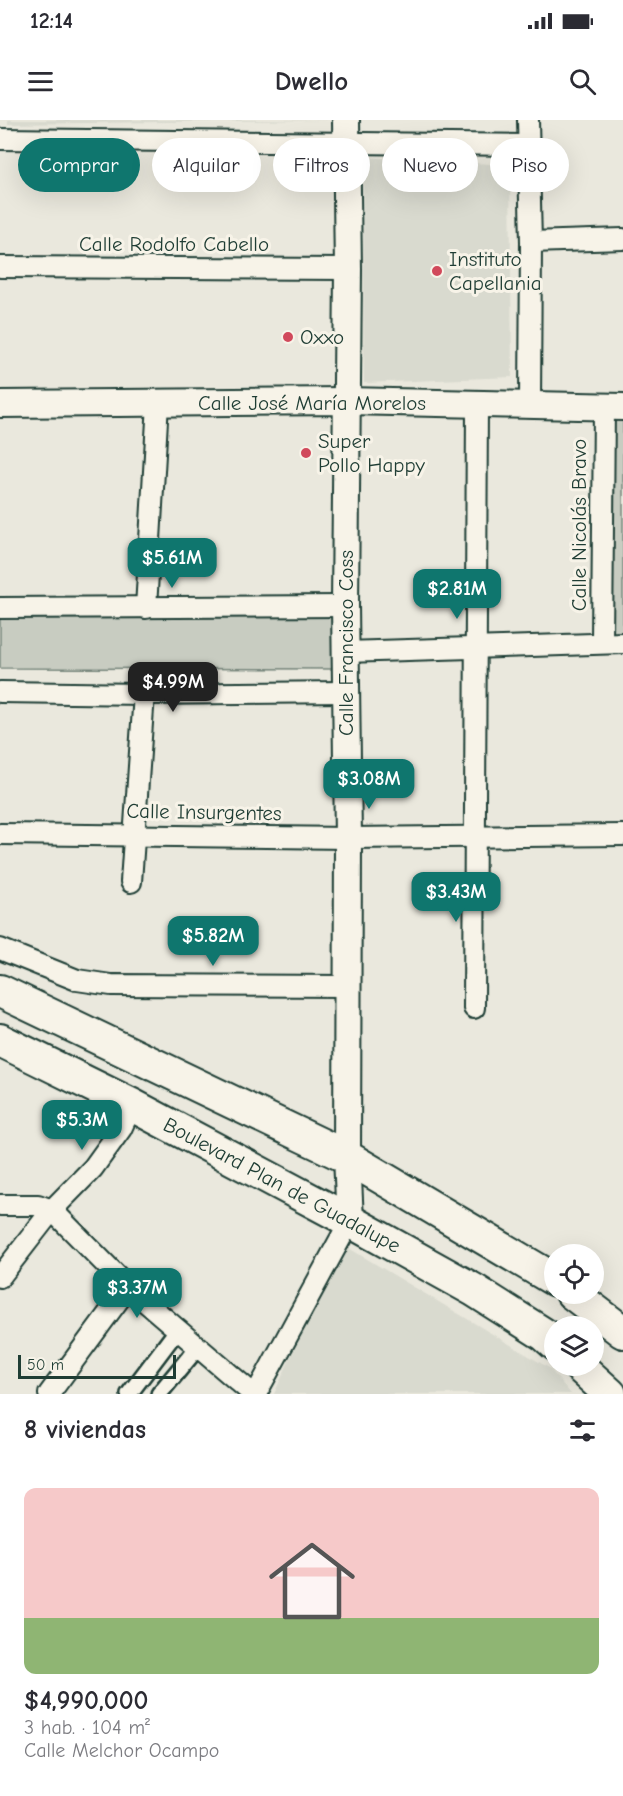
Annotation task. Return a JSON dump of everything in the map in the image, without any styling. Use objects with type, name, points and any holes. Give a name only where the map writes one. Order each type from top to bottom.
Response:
[{"type":"main road","points":[[0,991],[347,1157],[544,1273]]},
{"type":"main road","name":"Boulevard Plan de Guadalupe","points":[[0,1040],[132,1105],[350,1221],[474,1290],[544,1334]]},
{"type":"main road","points":[[586,1304],[623,1332]]},
{"type":"main road","points":[[590,1376],[610,1394]]},
{"type":"street","points":[[528,120],[528,138]]},
{"type":"street","points":[[0,140],[346,132],[490,142]]},
{"type":"street","name":"Calle Francisco Coss","points":[[346,132],[348,269],[345,692],[348,838],[347,1157],[350,1221]]},
{"type":"street","points":[[529,192],[530,405]]},
{"type":"street","points":[[531,242],[623,239]]},
{"type":"street","name":"Calle Rodolfo Cabello","points":[[0,267],[348,269]]},
{"type":"street","name":"Calle José María Morelos","points":[[0,404],[347,401],[613,407]]},
{"type":"street","points":[[146,608],[158,403]]},
{"type":"street","points":[[474,1008],[477,404]]},
{"type":"street","name":"Calle Nicolás Bravo","points":[[602,642],[613,407]]},
{"type":"street","points":[[0,608],[345,606]]},
{"type":"street","points":[[346,652],[623,643]]},
{"type":"street","points":[[0,692],[144,694],[345,692]]},
{"type":"street","points":[[131,882],[144,694]]},
{"type":"street","name":"Calle Insurgentes","points":[[0,834],[348,838],[623,835]]},
{"type":"street","points":[[0,949],[77,980],[111,985],[348,986]]},
{"type":"street","points":[[0,1277],[52,1210],[93,1168],[121,1129],[132,1105]]},
{"type":"street","points":[[0,1205],[38,1205],[52,1210],[128,1287],[254,1394],[350,1221]]},
{"type":"street","points":[[50,1394],[128,1287]]},
{"type":"street","points":[[129,1394],[178,1329]]},
{"type":"street","points":[[159,1394],[198,1347]]},
{"type":"shaded area","points":[[8,120],[330,120],[8,124]]},
{"type":"shaded area","name":"Instituto Capellania","points":[[370,157],[382,158],[382,192],[478,192],[478,163],[490,164],[490,192],[510,192],[512,377],[364,383],[363,192],[370,192]]},
{"type":"shaded area","points":[[623,410],[623,639],[605,639],[608,411]]},
{"type":"shaded area","points":[[0,615],[339,615],[340,669],[0,668]]},
{"type":"shaded area","points":[[342,1244],[544,1365],[544,1376],[556,1376],[571,1394],[274,1394]]},
{"type":"place","name":"Instituto Capellania","points":[[437,271]]},
{"type":"place","name":"Oxxo","points":[[288,337]]},
{"type":"place","name":"Super Pollo Happy","points":[[306,453]]}]
